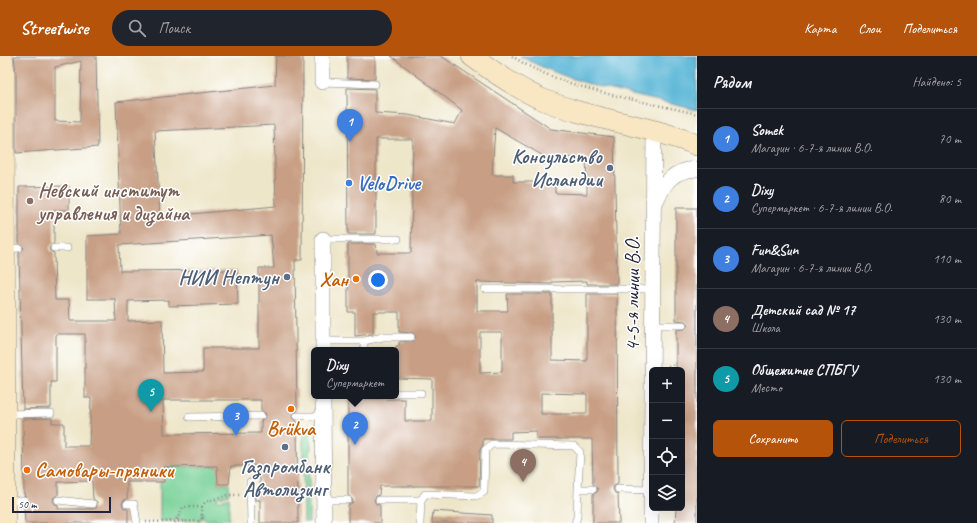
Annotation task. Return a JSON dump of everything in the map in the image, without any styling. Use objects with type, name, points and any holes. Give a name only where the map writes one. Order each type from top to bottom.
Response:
[{"type":"main road","points":[[2,56],[4,73],[4,161],[8,249],[2,352],[2,414],[15,500],[5,523]]},
{"type":"main road","points":[[472,56],[492,71],[539,98],[568,108],[654,130],[697,145]]},
{"type":"street","points":[[322,56],[322,82]]},
{"type":"street","name":"4-5-я линии В.О.","points":[[652,367],[652,209],[654,130]]},
{"type":"street","name":"4-5-я линии В.О.","points":[[652,209],[664,184],[675,174],[689,169],[697,169]]},
{"type":"street","points":[[322,239],[323,345]]},
{"type":"street","points":[[323,399],[324,523]]},
{"type":"street","name":"4-5-я линии В.О.","points":[[652,403],[652,475]]},
{"type":"street","name":"4-5-я линии В.О.","points":[[651,511],[651,523]]},
{"type":"lane","points":[[322,82],[375,84]]},
{"type":"lane","points":[[322,239],[398,239]]},
{"type":"lane","points":[[54,248],[67,248]]},
{"type":"lane","points":[[485,289],[652,289]]},
{"type":"lane","points":[[652,325],[683,325]]},
{"type":"lane","points":[[323,345],[364,341],[383,337],[411,337]]},
{"type":"lane","points":[[364,341],[364,347]]},
{"type":"lane","points":[[399,393],[420,393]]},
{"type":"lane","points":[[2,414],[51,413]]},
{"type":"lane","points":[[189,417],[261,416]]},
{"type":"lane","points":[[297,416],[323,416]]},
{"type":"lane","points":[[420,523],[421,500],[425,494],[481,495],[485,487],[485,450],[492,444],[574,446],[580,452],[577,517],[575,523]]},
{"type":"lane","points":[[250,482],[251,523]]},
{"type":"lane","points":[[578,489],[593,489]]},
{"type":"lane","points":[[618,489],[649,494]]},
{"type":"lane","points":[[58,500],[93,504]]},
{"type":"lane","points":[[324,500],[348,500]]},
{"type":"lane","points":[[379,500],[421,500]]},
{"type":"lane","points":[[127,504],[134,504],[137,523]]},
{"type":"path","points":[[512,56],[542,73],[569,83],[697,114]]},
{"type":"path","points":[[668,366],[676,366]]},
{"type":"path","points":[[137,523],[202,522],[202,506],[205,502],[229,495]]},
{"type":"path","points":[[175,522],[183,507],[202,506]]},
{"type":"green space","points":[[309,425],[311,447],[309,461],[303,462],[303,426]]},
{"type":"green space","points":[[229,466],[229,478],[218,478],[218,484],[229,484],[229,494],[217,498],[218,501],[229,497],[229,519],[204,520],[202,511],[201,520],[176,521],[181,511],[174,521],[160,521],[160,482],[164,467]]},
{"type":"green space","points":[[309,466],[309,522],[304,522],[303,467]]},
{"type":"water","points":[[520,56],[697,56],[697,110],[606,89],[562,75]]},
{"type":"building","points":[[14,56],[96,56],[98,147],[16,153],[16,73]],"holes":[[[81,61],[80,122],[55,121],[55,67]]]},
{"type":"building","points":[[276,56],[303,56],[302,260],[295,260],[297,411],[292,416],[293,419],[297,421],[298,523],[260,523],[260,500],[255,500],[255,490],[260,490],[260,466],[231,466],[229,484],[218,484],[217,466],[164,467],[164,482],[127,482],[127,499],[123,501],[122,504],[124,508],[128,509],[128,523],[25,523],[24,505],[28,503],[29,500],[24,495],[23,419],[52,418],[52,423],[64,423],[64,446],[89,446],[91,398],[85,398],[85,334],[56,334],[56,382],[51,382],[51,408],[23,409],[19,253],[24,248],[19,243],[19,187],[69,186],[69,210],[54,210],[54,243],[49,248],[50,251],[54,253],[55,300],[69,300],[70,321],[116,321],[115,299],[87,299],[87,236],[121,234],[116,102],[275,85]],"holes":[[[274,125],[276,206],[160,217],[155,131]],[[271,235],[274,268],[259,268],[259,348],[203,348],[203,372],[163,373],[162,320],[128,321],[128,301],[169,300],[169,306],[238,304],[237,270],[120,271],[119,245]],[[163,400],[261,400],[261,411],[265,413],[266,416],[261,421],[261,433],[164,434]],[[92,481],[93,499],[97,502],[97,507],[93,509],[58,509],[58,505],[55,504],[53,500],[54,497],[58,495],[58,482]]]},
{"type":"building","points":[[347,56],[375,56],[375,79],[347,78]]},
{"type":"building","points":[[391,56],[441,56],[551,129],[614,137],[617,284],[587,284],[587,281],[552,282],[552,284],[477,282],[477,311],[508,311],[507,294],[552,294],[552,360],[587,361],[587,294],[617,294],[618,484],[614,486],[613,489],[615,493],[618,494],[619,523],[593,523],[593,494],[597,492],[598,489],[593,484],[592,439],[536,439],[536,431],[511,432],[511,439],[483,439],[483,445],[480,450],[479,486],[380,486],[379,495],[376,496],[374,500],[376,504],[380,505],[380,523],[348,523],[348,505],[352,503],[353,500],[348,495],[348,399],[405,399],[405,421],[432,421],[432,379],[399,378],[399,347],[396,346],[399,346],[399,342],[413,341],[416,337],[413,333],[399,332],[399,312],[373,312],[373,334],[355,336],[355,312],[348,312],[348,244],[376,244],[377,253],[411,253],[413,139],[376,139],[376,234],[348,234],[347,88],[375,89],[375,113],[408,115],[455,124],[462,110]],"holes":[[[495,128],[547,158],[586,157],[587,180],[589,182],[587,182],[587,194],[555,193],[555,182],[513,182],[513,175],[492,175]],[[480,332],[502,332],[502,372],[480,373]],[[541,393],[587,394],[587,414],[541,414]]]},
{"type":"building","points":[[676,208],[697,208],[697,523],[675,523],[676,511],[685,511],[685,367],[676,367],[676,330],[685,329],[688,325],[685,321],[676,320]]},
{"type":"building","points":[[433,511],[492,515],[492,523],[432,523]]},
{"type":"place","name":"Somek","points":[[350,142]]},
{"type":"place","name":"Консульство Исландии","points":[[610,168]]},
{"type":"place","name":"VeloDrive","points":[[349,183]]},
{"type":"place","name":"Невский институт управления и дизайна","points":[[30,201]]},
{"type":"place","name":"НИИ Нептун","points":[[287,277]]},
{"type":"place","name":"Хан","points":[[356,279]]},
{"type":"place","name":"Brükva","points":[[291,409]]},
{"type":"place","name":"Общежитие СПБГУ","points":[[151,412]]},
{"type":"place","name":"Fun&Sun","points":[[236,436]]},
{"type":"place","name":"Dixy","points":[[355,445]]},
{"type":"place","name":"Газпромбанк Автолизинг","points":[[285,447]]},
{"type":"place","name":"Самовары-пряники","points":[[27,470]]},
{"type":"place","name":"Детский сад № 17","points":[[523,482]]}]
